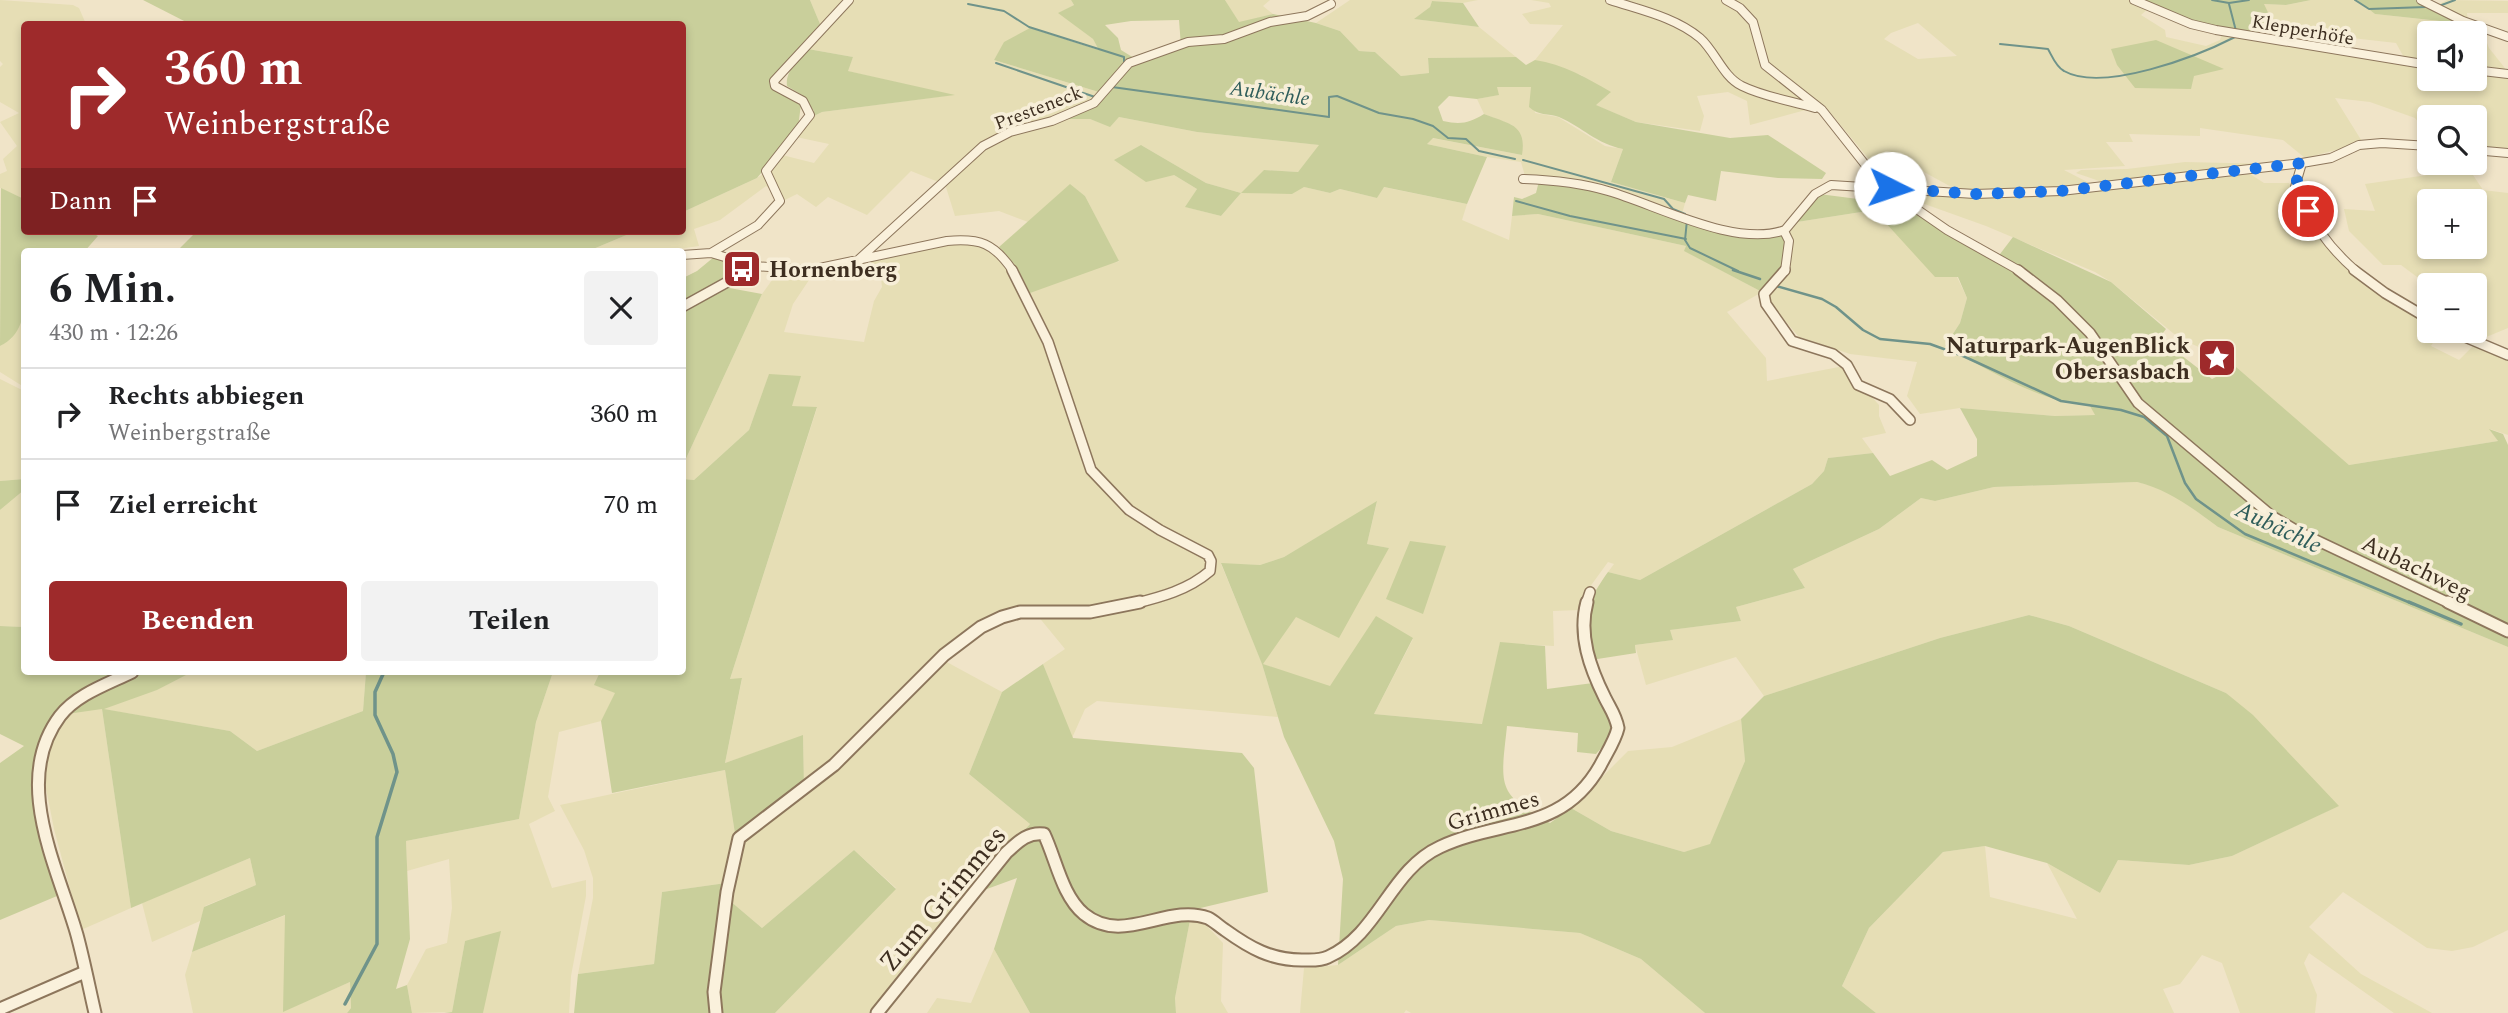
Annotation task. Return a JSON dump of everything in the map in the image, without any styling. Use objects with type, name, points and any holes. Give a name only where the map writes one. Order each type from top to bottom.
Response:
[{"type":"street","points":[[711,253],[772,215],[780,201],[766,171],[810,115],[803,101],[775,86],[774,81],[849,0]]},
{"type":"street","points":[[1610,0],[1661,18],[1698,36],[1733,81],[1741,86],[1822,110]]},
{"type":"street","name":"Aubachweg","points":[[1726,0],[1752,18],[1759,55],[1765,65],[1822,110],[1871,172],[1891,190],[1947,230],[2012,265],[2057,300],[2090,333],[2138,403],[2272,516],[2299,532],[2359,558],[2508,631]]},
{"type":"street","name":"Klepperhöfe","points":[[2134,0],[2191,24],[2216,30],[2417,63]]},
{"type":"street","points":[[2421,0],[2508,37]]},
{"type":"street","name":"Presteneck","points":[[857,261],[983,146],[1010,132],[1065,116],[1094,103],[1129,63],[1188,42],[1224,39],[1270,22],[1307,16],[1331,4]]},
{"type":"street","points":[[2487,72],[2508,74]]},
{"type":"street","points":[[1523,179],[1559,181],[1608,191],[1728,229],[1760,233],[1784,231],[1824,187],[1850,185],[1876,189],[1975,194],[2061,191],[2302,163],[2331,158],[2359,145],[2417,145]]},
{"type":"street","points":[[2487,151],[2508,153]]},
{"type":"street","points":[[2302,163],[2295,187],[2320,235],[2365,278],[2417,312]]},
{"type":"street","points":[[1784,231],[1789,241],[1785,271],[1764,294],[1766,304],[1792,341],[1833,354],[1847,365],[1858,385],[1890,399],[1910,420]]},
{"type":"street","points":[[686,255],[711,253],[755,266],[810,270],[947,241],[970,239],[992,246],[1012,270],[1048,342],[1091,470],[1100,484],[1142,520],[1208,555],[1211,561],[1210,571],[1194,586],[1102,611],[1022,612],[1004,616],[981,627],[944,655],[862,740],[814,781],[739,838],[727,892],[714,992],[716,1013]]},
{"type":"street","points":[[686,305],[755,266]]},
{"type":"street","points":[[2480,343],[2508,355]]},
{"type":"street","name":"Grimmes","points":[[1208,919],[1251,950],[1280,961],[1325,960],[1362,937],[1412,867],[1436,849],[1469,836],[1545,819],[1575,802],[1593,777],[1618,732],[1616,720],[1589,661],[1581,623],[1590,592]]},
{"type":"street","points":[[95,1013],[57,877],[41,807],[39,760],[48,733],[59,716],[72,704],[126,675]]},
{"type":"street","name":"Zum Grimmes","points":[[877,1013],[1006,853],[1024,835],[1034,832],[1044,834],[1076,904],[1085,915],[1111,927],[1158,923],[1188,916],[1208,919]]},
{"type":"street","points":[[0,1009],[85,972]]},
{"type":"shaded area","points":[[0,0],[73,5],[79,8],[85,21],[21,21],[21,198],[0,188],[0,174],[7,171],[3,159],[17,146],[0,122],[19,113],[0,102],[0,67],[3,64],[0,61]]},
{"type":"shaded area","points":[[810,0],[1071,0],[1074,5],[1059,13],[1093,39],[1100,50],[1069,39],[1005,42],[994,60],[1102,93],[1079,110],[1008,131],[941,183],[911,171],[867,215],[828,197],[816,207],[797,194],[785,200],[766,186],[720,220],[694,229],[699,246],[596,248],[626,235],[686,235],[686,211],[757,178],[772,168],[782,155],[814,163],[829,144],[796,137],[812,117],[822,112],[952,95],[847,71],[853,57],[808,49],[823,31]]},
{"type":"shaded area","points":[[1225,0],[1270,0],[1263,6],[1273,14],[1239,23]]},
{"type":"shaded area","points":[[1350,0],[1478,0],[1463,3],[1432,1],[1430,7],[1415,19],[1479,27],[1516,57],[1428,58],[1429,73],[1401,76],[1375,52],[1359,51],[1340,31],[1316,23]]},
{"type":"shaded area","points":[[1531,0],[2130,0],[2150,7],[2141,15],[2165,30],[2166,37],[2206,46],[2220,40],[2222,33],[2417,64],[2417,91],[2487,91],[2487,72],[2508,75],[2508,150],[2487,148],[2487,105],[2417,105],[2417,121],[2370,102],[2335,98],[2363,143],[2305,158],[2283,140],[2200,128],[2200,136],[2129,134],[2133,142],[2106,142],[2125,166],[2064,170],[2101,189],[2250,174],[2264,183],[2289,183],[2321,241],[2388,301],[2417,317],[2417,343],[2433,343],[2431,346],[2459,360],[2473,346],[2508,357],[2508,435],[2490,429],[2498,441],[2349,465],[2225,359],[2179,338],[2095,272],[1986,226],[1905,197],[1905,193],[1966,195],[1913,166],[1873,164],[1824,105],[1750,125],[1747,101],[1728,92],[1697,96],[1704,116],[1700,131],[1636,122],[1595,105],[1610,93],[1581,75],[1535,60],[1563,25],[1530,24],[1522,14],[1551,7],[1549,3]],"holes":[[[1918,23],[1957,56],[1918,59],[1884,39],[1891,33]]]},
{"type":"shaded area","points":[[2311,0],[2357,0],[2375,14],[2440,21],[2417,21],[2417,62],[2406,61],[2396,43],[2343,37],[2350,52],[2311,46],[2302,28],[2274,25],[2263,4],[2286,5]]},
{"type":"shaded area","points":[[2447,0],[2508,1],[2508,13],[2467,13],[2468,21],[2466,21],[2434,7]]},
{"type":"shaded area","points":[[2487,43],[2489,48],[2508,72],[2487,70]]},
{"type":"shaded area","points":[[1496,87],[1532,87],[1535,113],[1558,117],[1605,146],[1623,149],[1611,182],[1685,203],[1682,214],[1525,176],[1521,162],[1427,144],[1432,138],[1522,155],[1512,125],[1484,114],[1477,99],[1498,95]]},
{"type":"shaded area","points":[[1119,117],[1197,132],[1320,145],[1298,172],[1264,170],[1304,187],[1330,193],[1340,189],[1377,198],[1383,187],[1467,204],[1462,220],[1509,240],[1512,216],[1538,214],[1686,246],[1685,251],[1762,292],[1727,312],[1766,358],[1767,381],[1844,366],[1857,388],[1871,396],[1879,405],[1879,416],[1886,433],[1862,438],[1873,453],[1828,458],[1824,471],[1812,484],[1640,580],[1608,572],[1614,564],[1608,562],[1584,595],[1579,610],[1553,611],[1554,646],[1500,643],[1483,724],[1374,714],[1413,639],[1330,687],[1262,664],[1278,717],[1097,701],[1085,709],[1072,738],[1043,664],[1065,649],[1033,610],[971,630],[804,786],[803,736],[725,763],[742,679],[730,679],[817,408],[792,406],[769,375],[749,430],[694,480],[686,479],[686,459],[762,294],[775,276],[809,280],[793,304],[784,332],[864,342],[874,301],[882,287],[881,278],[869,260],[971,241],[994,251],[999,247],[1017,267],[1119,262],[1085,196],[1070,185],[1028,222],[999,211],[955,216],[945,184],[998,138],[1060,119],[1090,119],[1110,126]],"holes":[[[1141,145],[1206,183],[1241,193],[1221,216],[1186,207],[1197,189],[1174,175]],[[1377,502],[1367,544],[1389,548],[1296,616],[1262,663],[1221,564],[1260,565],[1284,557]]]},
{"type":"shaded area","points":[[2185,162],[2273,164],[2108,184],[2076,173],[2081,170],[2127,169]]},
{"type":"shaded area","points":[[2427,175],[2473,175],[2482,189],[2417,189],[2417,259],[2487,259],[2487,190],[2508,193],[2508,328],[2487,337],[2487,273],[2417,273],[2417,277],[2401,265],[2383,265],[2349,231],[2344,209],[2375,211],[2365,184]]},
{"type":"shaded area","points":[[1874,210],[1957,277],[1967,298],[1960,323],[1945,346],[2065,403],[2091,406],[2095,415],[2055,416],[1960,408],[1920,414],[1907,396],[1917,362],[1850,354],[1799,337],[1773,307],[1768,297],[1792,240],[1790,231],[1797,222]]},
{"type":"shaded area","points":[[21,322],[21,385],[0,372],[0,346],[11,339]]},
{"type":"shaded area","points":[[0,379],[21,390],[21,479],[0,481]]},
{"type":"shaded area","points":[[2137,482],[2158,487],[2176,496],[2218,527],[2508,647],[2508,930],[2473,947],[2452,951],[2427,948],[2343,892],[2309,927],[2361,974],[2432,1013],[2394,1013],[2309,953],[2304,963],[2317,995],[2315,1013],[2240,1013],[2222,963],[2202,955],[2180,984],[2163,989],[2174,1013],[1876,1013],[1842,986],[1869,928],[1943,852],[1985,846],[1990,897],[2077,919],[2047,863],[2100,893],[2118,860],[2189,865],[2232,856],[2338,806],[2226,693],[2069,626],[2029,615],[1940,638],[1764,696],[1736,657],[1646,685],[1635,645],[1672,640],[1669,630],[1741,621],[1736,607],[1805,588],[1793,569],[1879,529],[1921,498],[1935,501],[1994,487]]},
{"type":"shaded area","points":[[21,492],[21,627],[0,626],[0,510]]},
{"type":"shaded area","points":[[943,660],[1002,692],[969,774],[1030,824],[965,897],[872,1013],[775,1013],[896,888],[854,850],[762,928],[729,900],[741,845],[750,833]]},
{"type":"shaded area","points":[[186,675],[366,675],[363,711],[257,751],[230,731],[102,709],[131,908],[81,930],[54,829],[43,773],[45,757],[54,734],[67,714],[156,690]]},
{"type":"shaded area","points":[[552,675],[599,675],[595,685],[616,693],[601,721],[559,732],[548,797],[555,811],[529,824],[552,888],[586,880],[586,896],[571,976],[569,1013],[483,1013],[484,1000],[465,941],[452,1012],[412,1013],[407,985],[426,949],[447,943],[452,908],[449,859],[407,871],[406,841],[519,819],[536,722]]},
{"type":"shaded area","points":[[1741,719],[1745,761],[1710,845],[1684,852],[1611,831],[1571,808],[1628,751],[1672,747]]},
{"type":"shaded area","points":[[725,770],[736,840],[726,883],[662,892],[654,964],[578,974],[593,898],[593,878],[584,850],[560,805]]},
{"type":"shaded area","points":[[250,858],[256,885],[205,906],[200,921],[152,942],[142,903]]},
{"type":"shaded area","points":[[1192,910],[1223,943],[1221,1001],[1228,1013],[1176,1013],[1175,998]]},
{"type":"shaded area","points":[[286,915],[284,1011],[350,982],[351,1008],[347,1013],[193,1013],[185,975],[192,952]]},
{"type":"shaded area","points":[[1429,920],[1580,933],[1641,959],[1705,1013],[1411,1013],[1406,1010],[1404,1013],[1300,1013],[1304,968],[1338,965],[1396,926]]},
{"type":"shaded area","points":[[994,949],[1030,1013],[927,1013],[937,998],[971,1003]]},
{"type":"green space","points":[[143,0],[810,0],[823,31],[778,81],[801,104],[798,128],[757,178],[686,211],[686,21],[184,21]]},
{"type":"green space","points":[[1071,0],[1225,0],[1239,22],[1273,14],[1340,31],[1359,51],[1375,52],[1401,76],[1429,73],[1428,58],[1516,57],[1526,65],[1535,60],[1545,62],[1574,72],[1611,92],[1596,105],[1636,122],[1730,138],[1768,135],[1826,173],[1822,179],[1778,178],[1721,171],[1716,201],[1688,195],[1685,203],[1611,182],[1623,149],[1597,139],[1559,117],[1532,110],[1529,107],[1531,87],[1497,87],[1499,95],[1477,99],[1449,96],[1438,107],[1443,121],[1465,122],[1484,114],[1508,123],[1519,131],[1522,137],[1522,155],[1433,138],[1427,144],[1487,157],[1467,204],[1384,187],[1377,198],[1340,189],[1330,193],[1304,187],[1292,194],[1241,193],[1264,170],[1298,172],[1319,145],[1197,132],[1119,117],[1110,127],[1090,119],[1060,119],[1079,113],[1104,96],[1130,64],[1181,46],[1179,20],[1131,21],[1105,25],[1118,38],[1121,50],[1134,58],[1123,65],[1102,93],[994,60],[1004,42],[1030,28],[1099,50],[1093,39],[1058,13],[1074,5]]},
{"type":"green space","points":[[2138,0],[2311,0],[2286,5],[2264,4],[2274,25],[2255,22],[2259,37],[2205,27]]},
{"type":"green space","points":[[2357,0],[2419,0],[2462,21],[2440,21],[2375,14]]},
{"type":"green space","points":[[1432,1],[1463,3],[1479,27],[1414,19],[1430,7]]},
{"type":"green space","points":[[2156,40],[2224,69],[2194,76],[2191,89],[2135,88],[2117,65],[2111,49]]},
{"type":"green space","points":[[808,49],[853,57],[848,71],[955,95],[822,112],[812,117],[814,111],[802,95],[787,86],[790,70]]},
{"type":"green space","points":[[1141,145],[1206,183],[1241,193],[1221,216],[1185,207],[1197,189],[1174,175],[1146,182],[1114,160]]},
{"type":"green space","points":[[1539,181],[1589,188],[1730,231],[1779,233],[1785,240],[1786,256],[1778,272],[1762,292],[1684,251],[1686,246],[1538,214],[1512,216],[1514,197],[1522,199],[1536,193]]},
{"type":"green space","points":[[1070,184],[1085,196],[1119,261],[1030,293],[1017,267],[999,247]]},
{"type":"green space","points":[[1,188],[21,198],[21,235],[98,236],[88,248],[21,248],[21,322],[11,339],[0,346]]},
{"type":"green space","points":[[1819,194],[1897,204],[1997,258],[2013,237],[2111,282],[2166,329],[2159,338],[2212,379],[2236,367],[2349,465],[2498,441],[2489,429],[2503,434],[2508,445],[2508,627],[2257,508],[2508,635],[2508,647],[2218,527],[2170,494],[2137,482],[1994,487],[1935,501],[1921,498],[1879,529],[1793,569],[1805,588],[1736,607],[1741,621],[1670,630],[1673,640],[1635,645],[1636,653],[1591,660],[1587,614],[1594,595],[1608,572],[1640,580],[1812,484],[1824,471],[1828,458],[1873,453],[1890,476],[1932,460],[1947,470],[1977,456],[1977,439],[1960,408],[2055,416],[2095,415],[2090,406],[2051,398],[2033,391],[1997,375],[1945,346],[1960,323],[1967,298],[1958,277],[1935,277],[1874,210],[1797,222]]},
{"type":"green space","points":[[193,235],[626,235],[596,248],[180,248]]},
{"type":"green space","points":[[714,257],[739,263],[739,271],[686,302],[686,276]]},
{"type":"green space","points":[[724,287],[762,294],[686,459],[686,309]]},
{"type":"green space","points":[[769,374],[801,376],[792,406],[817,407],[730,679],[742,678],[725,763],[803,735],[804,786],[736,840],[725,770],[612,793],[601,721],[615,693],[594,685],[599,675],[686,675],[686,479],[694,480],[749,430]]},
{"type":"green space","points":[[21,479],[21,492],[0,510],[0,481]]},
{"type":"green space","points":[[1377,501],[1367,544],[1389,548],[1339,638],[1296,617],[1263,664],[1330,686],[1376,616],[1413,638],[1374,714],[1482,724],[1500,642],[1545,646],[1547,689],[1593,683],[1611,719],[1609,735],[1596,754],[1577,752],[1578,733],[1507,726],[1503,762],[1506,785],[1519,804],[1550,823],[1571,808],[1611,831],[1684,852],[1710,844],[1745,761],[1741,719],[1764,696],[1940,638],[2029,615],[2069,626],[2226,693],[2253,715],[2339,806],[2232,856],[2189,865],[2118,860],[2100,893],[2047,863],[1985,846],[1943,852],[1869,928],[1842,986],[1876,1013],[1705,1013],[1641,959],[1580,933],[1429,920],[1396,926],[1338,965],[1343,879],[1334,841],[1284,737],[1262,664],[1221,563],[1260,565],[1284,557]]},
{"type":"green space","points":[[1410,541],[1446,546],[1423,614],[1386,599]]},
{"type":"green space","points":[[0,626],[21,627],[21,675],[186,675],[157,690],[104,709],[230,731],[257,751],[363,711],[366,675],[552,675],[536,722],[519,819],[406,841],[410,939],[396,989],[407,985],[412,1013],[347,1013],[351,1008],[350,982],[283,1012],[285,915],[192,952],[204,907],[256,885],[250,858],[131,908],[102,709],[67,714],[42,738],[35,757],[37,821],[57,896],[0,920],[0,763],[24,746],[0,734]]},
{"type":"green space","points":[[1043,664],[1073,738],[1242,753],[1254,768],[1268,892],[1192,910],[1175,998],[1176,1013],[1030,1013],[994,949],[1017,878],[965,897],[1030,824],[969,774],[1002,692]]},
{"type":"green space","points":[[854,850],[896,889],[775,1013],[720,1013],[717,993],[729,900],[762,928]]},
{"type":"green space","points":[[726,883],[713,1013],[574,1013],[578,974],[654,964],[662,892]]},
{"type":"green space","points":[[501,931],[483,1013],[444,1013],[452,1012],[465,941]]},
{"type":"waterway","points":[[2212,0],[2229,3],[2249,0]]},
{"type":"waterway","points":[[2355,0],[2369,9],[2426,7]]},
{"type":"waterway","points":[[2439,6],[2455,0]]},
{"type":"waterway","points":[[968,4],[1004,11],[1029,27],[1124,57],[1124,63]]},
{"type":"waterway","points":[[2229,4],[2236,31]]},
{"type":"waterway","points":[[2000,44],[2048,49],[2056,64],[2064,71],[2081,77],[2102,78],[2175,62],[2235,37]]},
{"type":"waterway","points":[[996,63],[1095,97]]},
{"type":"waterway","name":"Aubächle","points":[[1112,87],[1329,117],[1329,97],[1337,96],[1379,113],[1413,119],[1433,126],[1448,138],[1466,139],[1479,151],[1515,159]]},
{"type":"waterway","name":"Aubächle","points":[[1523,160],[1664,199],[1673,209],[1685,214]]},
{"type":"waterway","points":[[1516,201],[1570,216],[1685,239]]},
{"type":"waterway","name":"Aubächle","points":[[1685,239],[1687,220]]},
{"type":"waterway","name":"Aubächle","points":[[1685,239],[1690,248],[1738,271]]},
{"type":"waterway","points":[[727,278],[737,268]]},
{"type":"waterway","name":"Aubächle","points":[[1733,270],[1760,279]]},
{"type":"waterway","name":"Aubächle","points":[[1776,286],[1822,299],[1863,330],[1880,339],[1930,344],[1963,356],[2061,401],[2121,410],[2144,417],[2167,436],[2185,483],[2196,499],[2245,534],[2413,604]]},
{"type":"waterway","name":"Aubächle","points":[[2409,602],[2461,624]]},
{"type":"waterway","points":[[345,1004],[377,944],[377,837],[397,772],[393,754],[375,715],[375,692],[383,675]]},
{"type":"place","name":"Hornenberg","points":[[742,269]]},
{"type":"place","name":"Naturpark-AugenBlick Obersasbach","points":[[2217,358]]},
{"type":"route","points":[[1890,188],[1975,194],[2061,191],[2302,163],[2295,187],[2308,211]]}]
